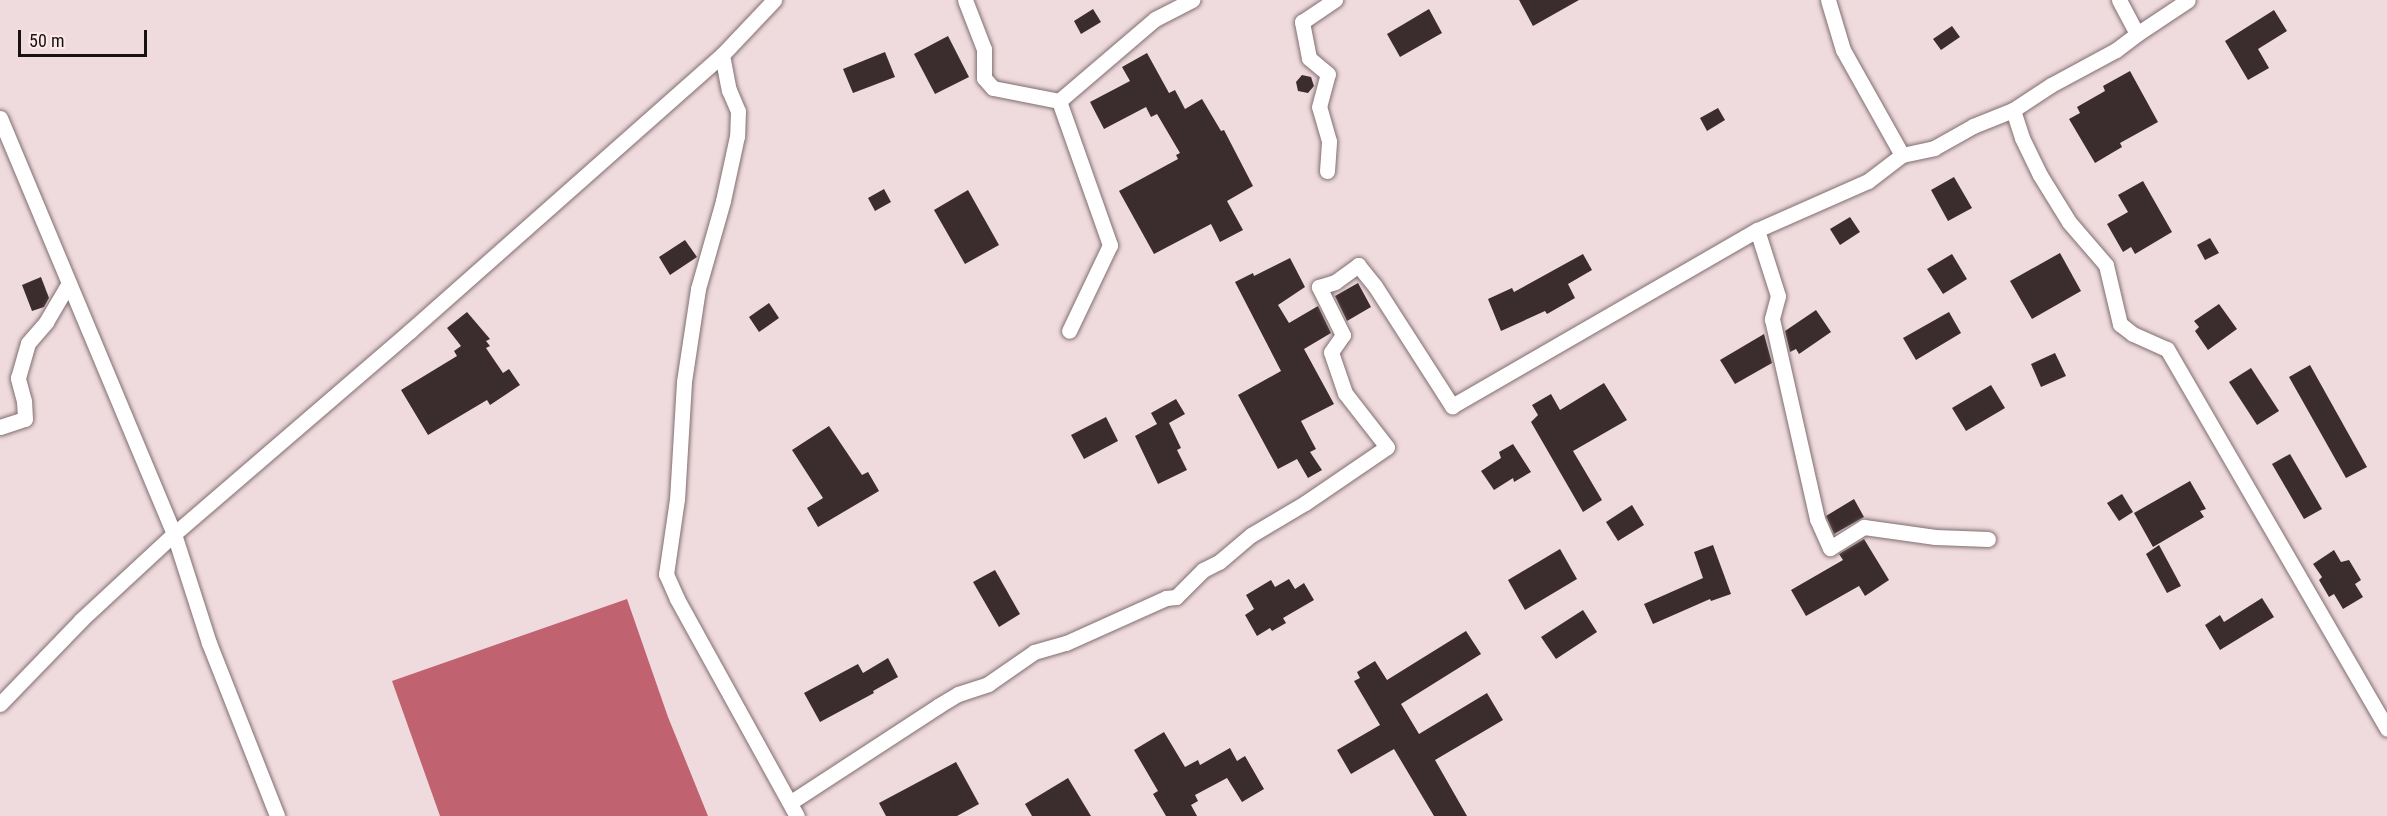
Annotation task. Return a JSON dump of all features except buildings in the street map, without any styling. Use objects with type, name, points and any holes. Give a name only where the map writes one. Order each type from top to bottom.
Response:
[{"type":"street","points":[[0,705],[81,620],[174,534],[410,331],[722,55],[774,0]]},
{"type":"street","points":[[964,0],[984,49],[984,78],[993,88],[1059,100]]},
{"type":"street","points":[[1059,100],[1155,19],[1192,0]]},
{"type":"street","points":[[1327,171],[1329,141],[1319,107],[1328,74],[1309,58],[1302,22],[1335,0]]},
{"type":"street","points":[[1828,0],[1843,50],[1902,155]]},
{"type":"street","points":[[2119,0],[2137,34]]},
{"type":"street","points":[[722,55],[729,90],[738,111],[737,136],[723,201],[698,289],[684,382],[677,499],[666,574],[677,599],[794,809],[958,694],[988,684],[1034,652],[1066,643],[1166,598],[1176,597],[1203,570],[1219,562],[1251,534],[1305,503],[1387,447],[1345,393],[1331,352],[1343,335],[1319,287],[1335,282],[1358,265],[1375,286],[1452,406],[1757,230],[1868,181],[1902,155],[1934,148],[1973,126],[2013,110],[2051,85],[2116,50],[2188,0]]},
{"type":"street","points":[[1059,100],[1110,245],[1069,331]]},
{"type":"street","points":[[2013,110],[2022,138],[2040,175],[2069,222],[2106,266],[2120,324],[2133,334],[2167,349],[2387,729]]},
{"type":"street","points":[[0,118],[174,534],[209,643],[277,816]]},
{"type":"street","points":[[1757,230],[1778,296],[1772,319],[1817,519],[1830,548],[1864,527],[1935,537],[1988,539]]},
{"type":"street","points":[[0,427],[25,419],[18,378],[28,344],[46,322],[69,283]]},
{"type":"shaded area","points":[[627,599],[668,717],[708,816],[440,816],[392,681]]}]
